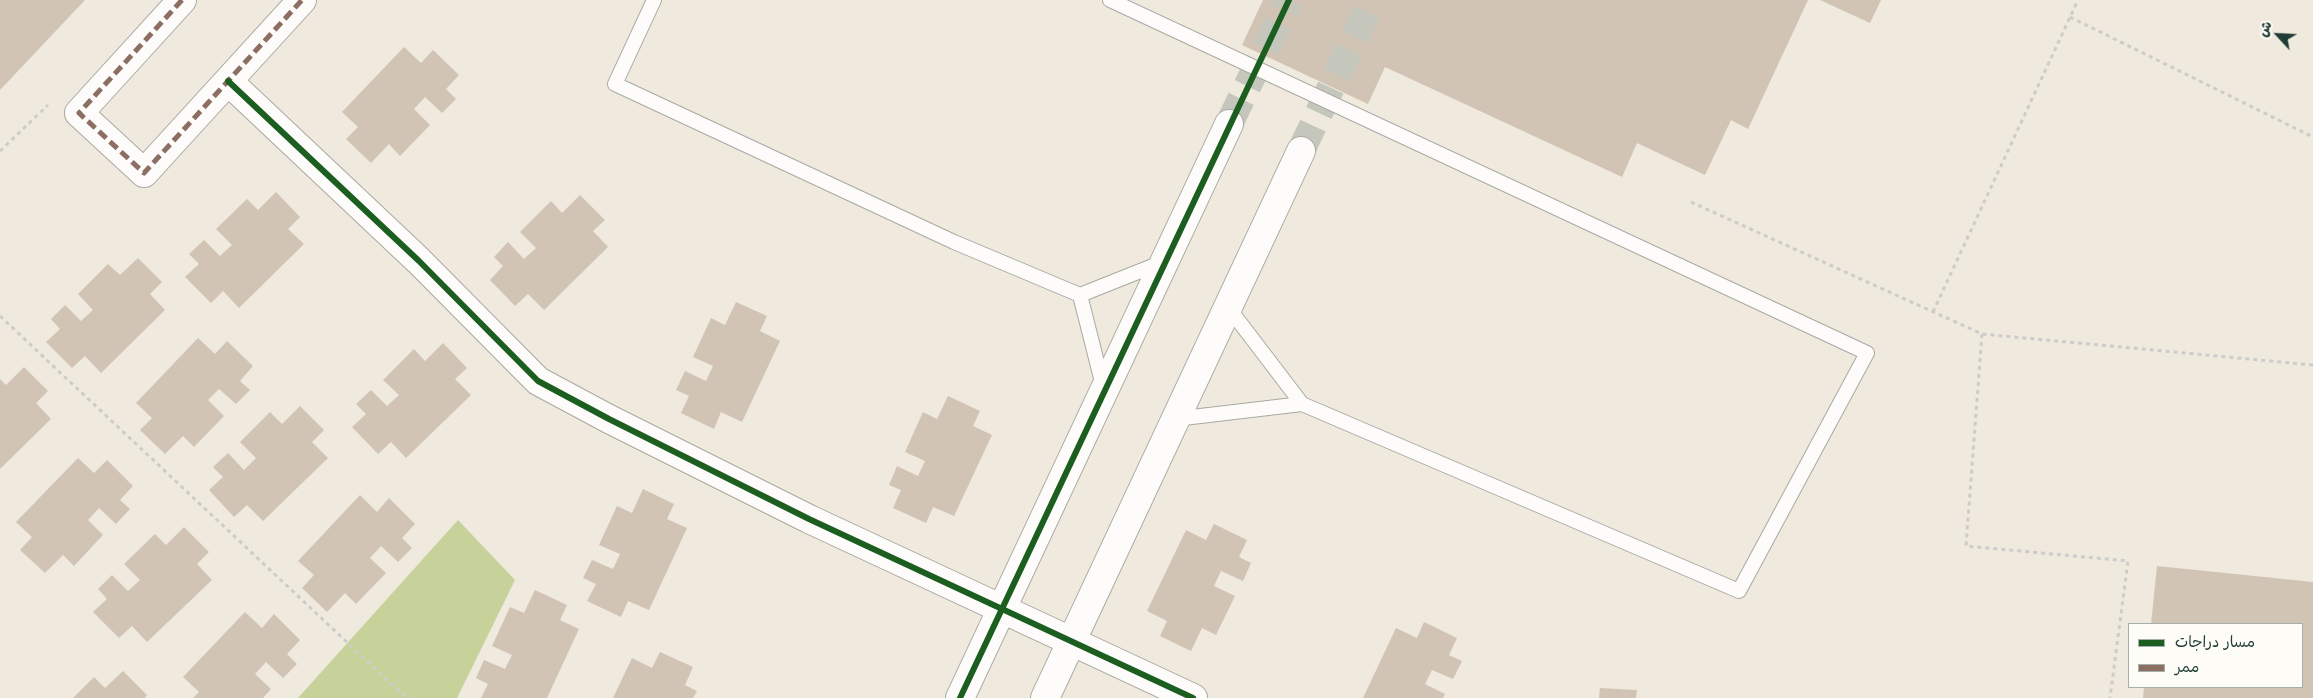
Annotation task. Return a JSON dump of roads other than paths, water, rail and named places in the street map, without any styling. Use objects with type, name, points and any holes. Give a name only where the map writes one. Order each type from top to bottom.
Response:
[{"type":"street","points":[[182,0],[79,113],[144,173],[302,0]]},
{"type":"street","points":[[228,81],[419,261],[538,381],[608,419],[801,514],[1194,698]]},
{"type":"street","points":[[960,698],[1230,124]]},
{"type":"street","points":[[1045,698],[1301,151]]},
{"type":"lane","points":[[654,0],[615,84],[954,242],[1080,295],[1166,261]]},
{"type":"lane","points":[[1110,0],[1867,353],[1739,591],[1302,404],[1228,307]]},
{"type":"lane","points":[[1080,295],[1104,392]]},
{"type":"lane","points":[[1175,419],[1302,404]]},
{"type":"tunnel","points":[[1229,124],[1289,0]]},
{"type":"tunnel","points":[[1301,151],[1372,0]]}]
